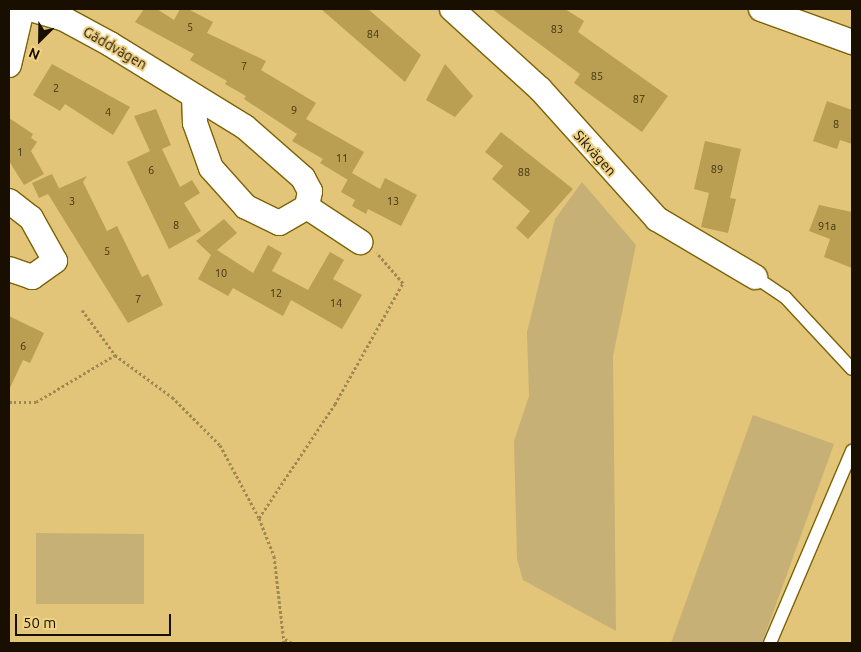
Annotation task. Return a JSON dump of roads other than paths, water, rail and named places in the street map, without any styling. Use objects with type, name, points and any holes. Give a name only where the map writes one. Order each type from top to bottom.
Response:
[{"type":"street","points":[[9,65],[22,9]]},
{"type":"street","name":"Gäddvägen","points":[[30,9],[64,19],[110,44],[194,98],[245,126],[292,164],[310,191],[307,208]]},
{"type":"street","name":"Sikvägen","points":[[452,9],[540,89],[657,218],[755,277]]},
{"type":"street","points":[[761,9],[852,42]]},
{"type":"street","points":[[194,98],[195,123],[211,168],[246,207],[279,223],[307,208],[360,242]]},
{"type":"street","points":[[9,201],[32,218],[55,261],[32,277],[9,268]]},
{"type":"lane","points":[[755,277],[785,297],[852,369]]},
{"type":"lane","points":[[770,643],[852,451]]}]
